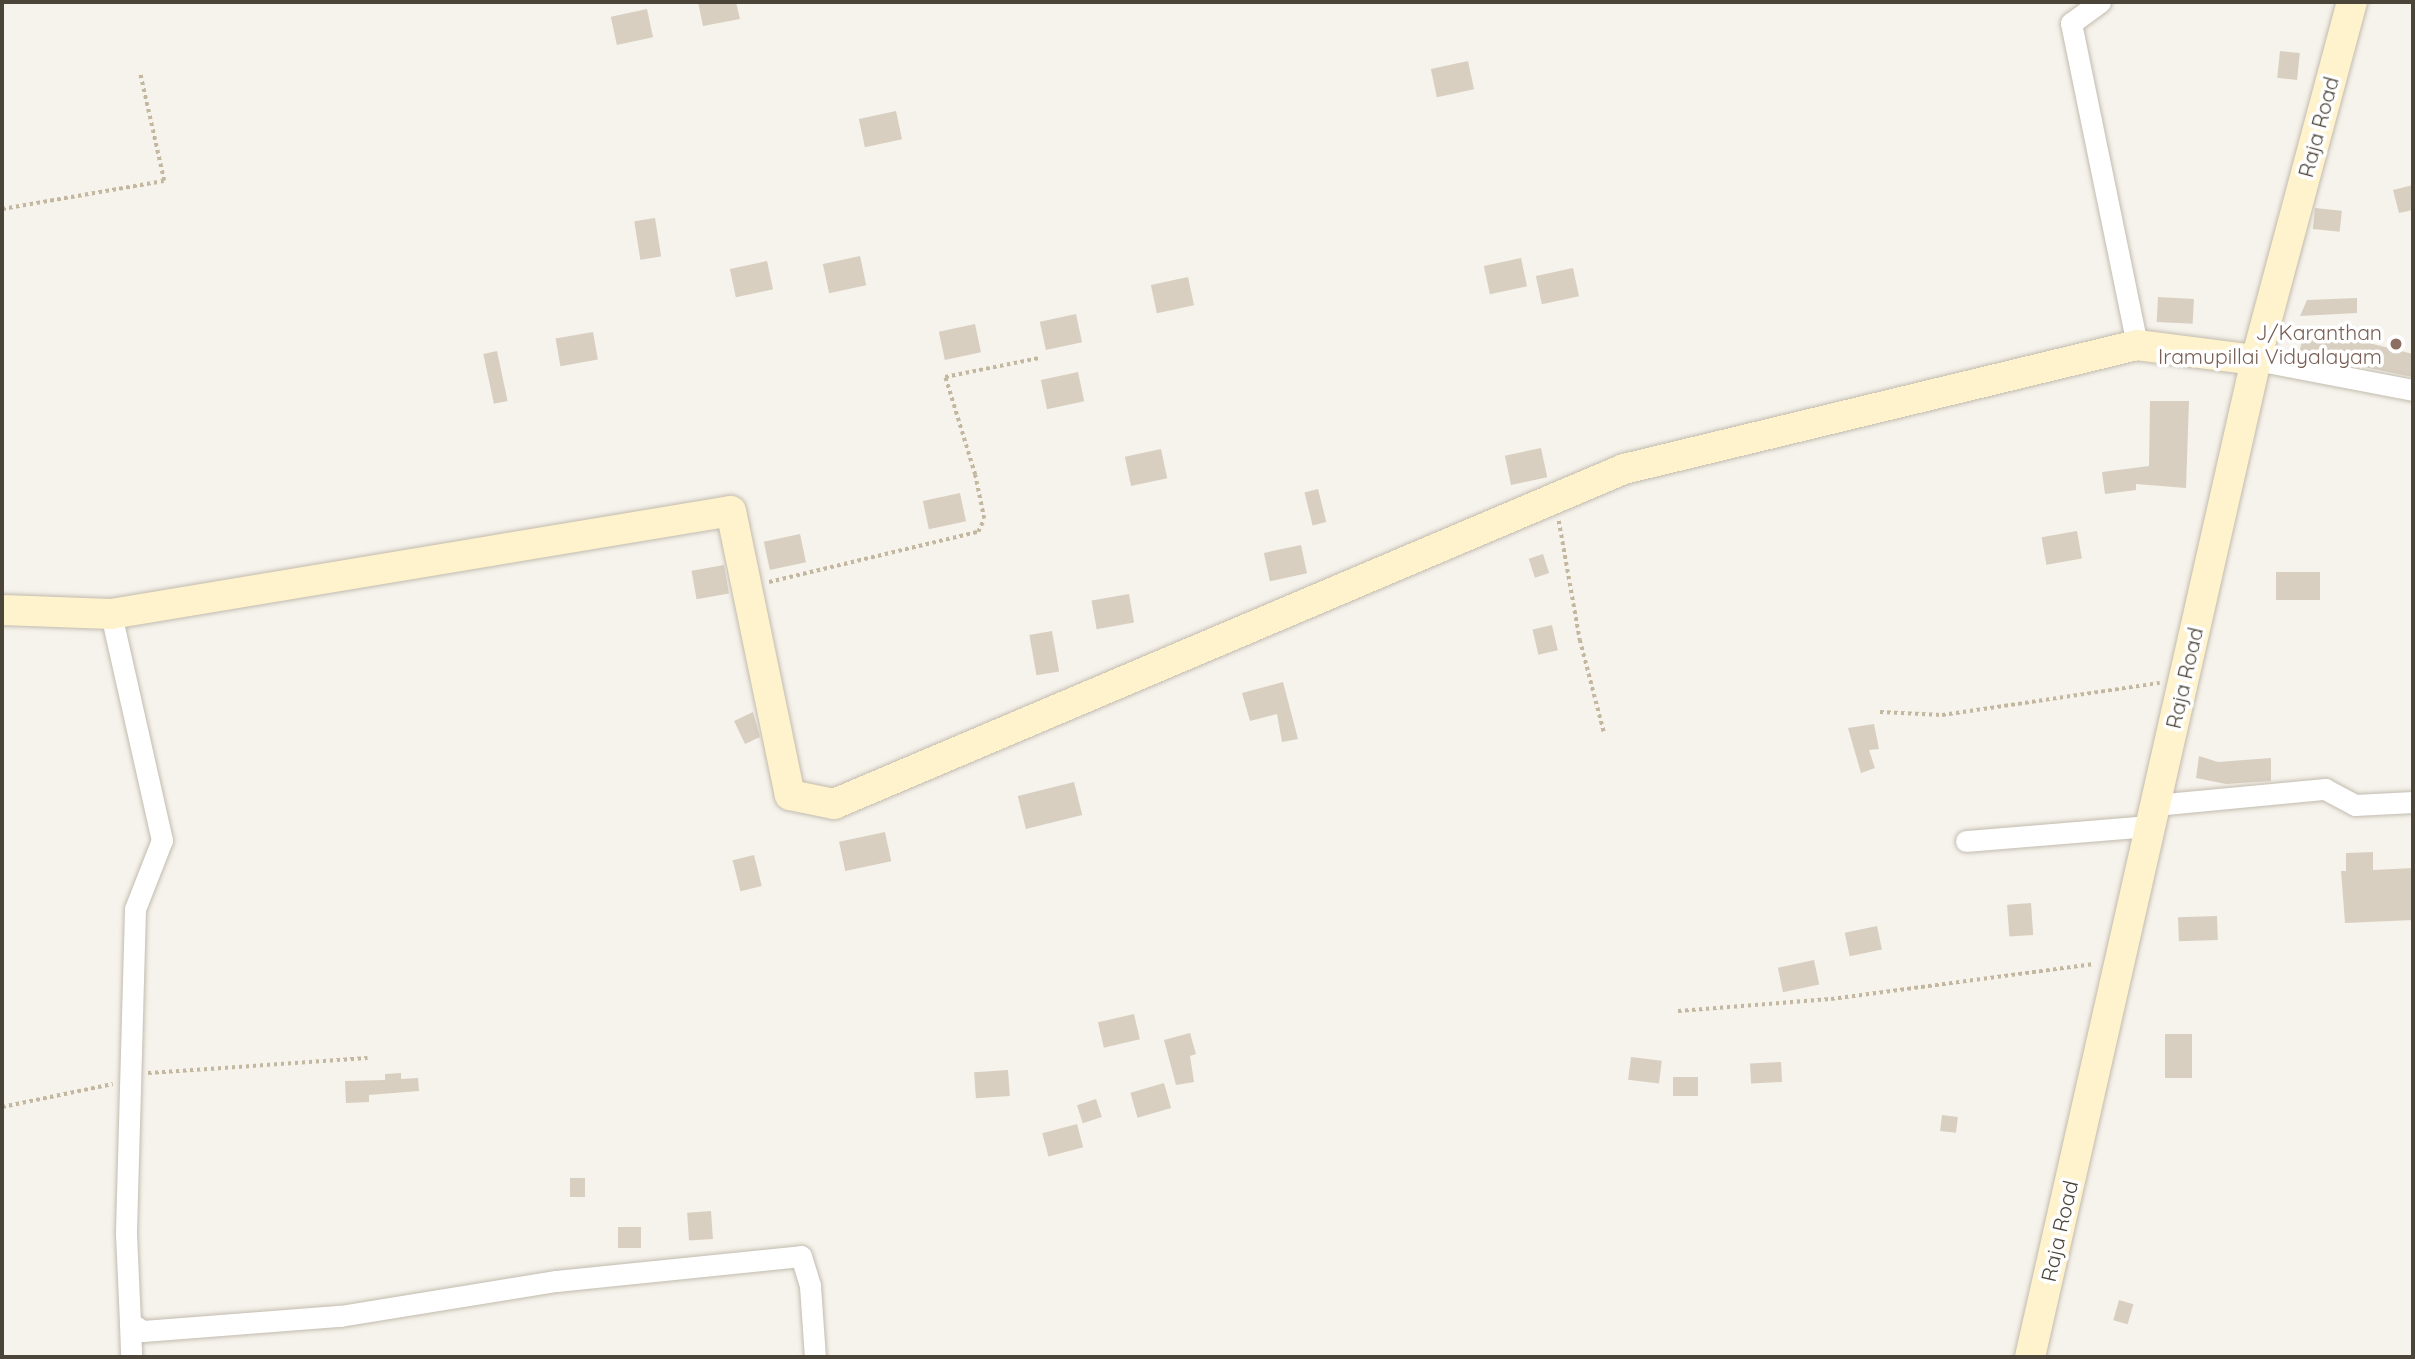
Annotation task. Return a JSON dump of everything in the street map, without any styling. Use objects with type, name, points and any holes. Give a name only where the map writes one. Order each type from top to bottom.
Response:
[{"type":"street","points":[[2100,2],[2071,23],[2137,345]]},
{"type":"street","name":"Raja Road","points":[[2030,1357],[2256,360],[2352,2]]},
{"type":"street","points":[[2,610],[111,614],[731,510],[790,795],[834,804],[1624,469],[2137,345],[2256,360],[2413,390]]},
{"type":"street","points":[[111,614],[162,840],[135,909],[126,1234],[131,1357]]},
{"type":"street","points":[[1966,841],[2325,789],[2355,805],[2413,802]]},
{"type":"street","points":[[130,1323],[143,1331],[340,1316],[556,1281],[801,1256],[810,1286],[815,1357]]},
{"type":"path","points":[[2,209],[164,181],[140,74]]},
{"type":"path","points":[[747,587],[978,531],[984,519],[975,475],[946,377],[1039,358]]},
{"type":"path","points":[[1551,500],[1563,532],[1580,640],[1604,732]]},
{"type":"path","points":[[1880,712],[1942,715],[2183,680]]},
{"type":"path","points":[[1678,1011],[1831,999],[2120,960]]},
{"type":"path","points":[[2,1107],[132,1077],[367,1058]]},
{"type":"building","points":[[698,2],[736,2],[740,19],[703,26]]},
{"type":"building","points":[[647,9],[653,37],[617,45],[611,17]]},
{"type":"building","points":[[2280,51],[2300,53],[2297,80],[2277,78]]},
{"type":"building","points":[[1468,61],[1474,89],[1437,97],[1431,69]]},
{"type":"building","points":[[896,111],[902,139],[865,147],[859,119]]},
{"type":"building","points":[[2413,185],[2413,210],[2399,213],[2393,190]]},
{"type":"building","points":[[2315,208],[2342,211],[2340,232],[2313,229]]},
{"type":"building","points":[[655,218],[661,257],[640,260],[634,221]]},
{"type":"building","points":[[860,256],[866,285],[829,293],[823,264]]},
{"type":"building","points":[[1521,258],[1527,286],[1490,294],[1484,266]]},
{"type":"building","points":[[767,261],[773,289],[736,297],[730,269]]},
{"type":"building","points":[[1573,268],[1579,296],[1542,304],[1536,276]]},
{"type":"building","points":[[1188,277],[1194,305],[1157,313],[1151,285]]},
{"type":"building","points":[[2158,297],[2194,299],[2193,324],[2157,322]]},
{"type":"building","points":[[2357,298],[2357,313],[2300,316],[2307,300]]},
{"type":"building","points":[[1076,314],[1082,342],[1046,350],[1040,322]]},
{"type":"building","points":[[975,324],[981,352],[945,360],[939,332]]},
{"type":"building","points":[[2305,327],[2413,354],[2413,377],[2299,354]]},
{"type":"building","points":[[593,332],[598,360],[560,366],[556,339]]},
{"type":"building","points":[[497,351],[508,401],[494,404],[483,354]]},
{"type":"building","points":[[1078,372],[1084,401],[1047,409],[1041,380]]},
{"type":"building","points":[[2150,401],[2189,401],[2186,488],[2136,484],[2136,490],[2105,494],[2102,472],[2149,466]]},
{"type":"building","points":[[1541,448],[1547,477],[1511,485],[1505,456]]},
{"type":"building","points":[[1161,449],[1167,478],[1131,486],[1125,457]]},
{"type":"building","points":[[1318,489],[1326,522],[1313,525],[1304,492]]},
{"type":"building","points":[[960,493],[966,521],[929,529],[923,501]]},
{"type":"building","points":[[2077,531],[2082,559],[2046,565],[2042,537]]},
{"type":"building","points":[[800,534],[806,562],[770,570],[764,542]]},
{"type":"building","points":[[1301,545],[1307,573],[1270,581],[1264,553]]},
{"type":"building","points":[[1543,554],[1549,573],[1535,578],[1529,559]]},
{"type":"building","points":[[724,565],[729,594],[697,599],[692,571]]},
{"type":"building","points":[[2276,572],[2320,572],[2320,600],[2276,600]]},
{"type":"building","points":[[1129,594],[1134,623],[1097,629],[1092,601]]},
{"type":"building","points":[[1552,625],[1558,650],[1538,655],[1533,629]]},
{"type":"building","points":[[1052,631],[1059,671],[1036,675],[1029,635]]},
{"type":"building","points":[[1283,682],[1298,739],[1282,742],[1277,714],[1250,721],[1242,693]]},
{"type":"building","points":[[753,712],[760,737],[745,744],[734,721]]},
{"type":"building","points":[[1874,724],[1879,749],[1869,750],[1875,768],[1861,773],[1848,728]]},
{"type":"building","points":[[2199,756],[2218,762],[2271,758],[2271,781],[2226,784],[2196,778]]},
{"type":"building","points":[[1074,782],[1082,815],[1026,829],[1018,796]]},
{"type":"building","points":[[885,832],[891,861],[845,871],[839,842]]},
{"type":"building","points":[[2373,852],[2373,870],[2413,868],[2413,920],[2345,923],[2341,871],[2346,871],[2346,853]]},
{"type":"building","points":[[754,855],[762,886],[740,891],[733,860]]},
{"type":"building","points":[[2031,903],[2033,935],[2009,937],[2007,905]]},
{"type":"building","points":[[2217,916],[2218,940],[2179,941],[2178,917]]},
{"type":"building","points":[[1877,926],[1882,949],[1850,956],[1845,933]]},
{"type":"building","points":[[1814,960],[1819,984],[1783,992],[1778,968]]},
{"type":"building","points":[[1134,1014],[1140,1039],[1104,1048],[1098,1022]]},
{"type":"building","points":[[1190,1033],[1196,1054],[1190,1056],[1194,1082],[1176,1085],[1164,1040]]},
{"type":"building","points":[[2165,1034],[2192,1034],[2192,1078],[2165,1078]]},
{"type":"building","points":[[1631,1057],[1662,1061],[1659,1084],[1628,1080]]},
{"type":"building","points":[[1781,1062],[1782,1082],[1751,1084],[1750,1064]]},
{"type":"building","points":[[1008,1070],[1010,1096],[976,1098],[974,1072]]},
{"type":"building","points":[[401,1073],[401,1079],[418,1078],[419,1091],[369,1095],[369,1102],[346,1103],[345,1081],[385,1080],[385,1074]]},
{"type":"building","points":[[1673,1077],[1698,1077],[1698,1096],[1673,1096]]},
{"type":"building","points":[[1164,1083],[1171,1108],[1138,1118],[1130,1093]]},
{"type":"building","points":[[1096,1099],[1102,1117],[1083,1123],[1077,1105]]},
{"type":"building","points":[[1942,1115],[1958,1117],[1956,1133],[1940,1131]]},
{"type":"building","points":[[1077,1124],[1083,1147],[1048,1156],[1042,1133]]},
{"type":"building","points":[[570,1178],[585,1178],[585,1197],[570,1197]]},
{"type":"building","points":[[711,1211],[713,1239],[689,1241],[687,1213]]},
{"type":"building","points":[[618,1227],[641,1227],[641,1248],[618,1248]]},
{"type":"building","points":[[2119,1300],[2133,1304],[2128,1324],[2113,1320]]},
{"type":"place","name":"J/Karanthan Iramupillai Vidyalayam","points":[[2396,344]]}]
